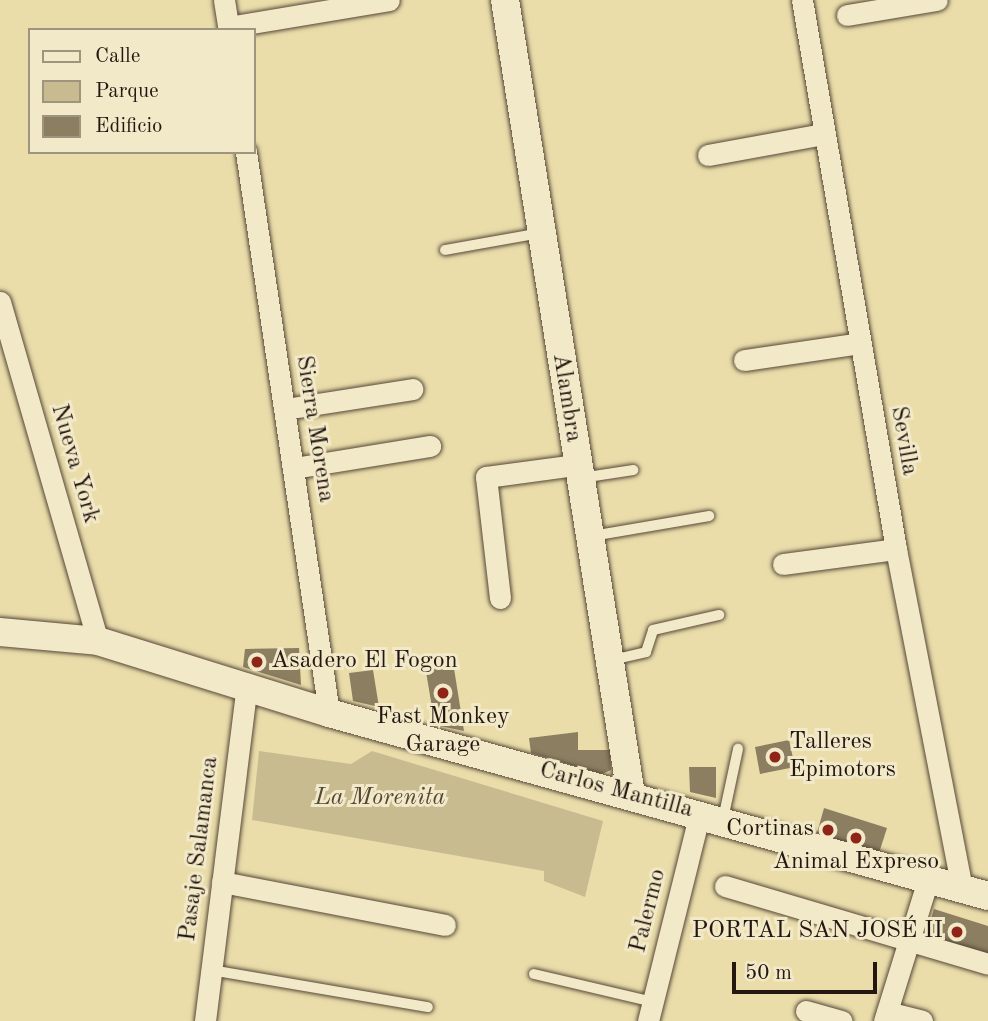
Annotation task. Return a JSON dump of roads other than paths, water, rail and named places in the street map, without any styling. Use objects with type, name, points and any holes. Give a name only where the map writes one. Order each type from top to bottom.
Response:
[{"type":"street","points":[[224,0],[229,28],[389,0]]},
{"type":"street","name":"Alambra","points":[[505,0],[607,661],[631,795]]},
{"type":"street","name":"Sevilla","points":[[802,0],[822,134],[896,549],[975,892]]},
{"type":"street","points":[[847,15],[937,0]]},
{"type":"street","points":[[708,155],[822,134]]},
{"type":"street","name":"Sierra Morena","points":[[246,154],[329,713]]},
{"type":"street","name":"Nueva York","points":[[0,302],[99,641]]},
{"type":"street","points":[[744,360],[860,343]]},
{"type":"street","points":[[285,409],[412,389]]},
{"type":"street","points":[[294,468],[430,446]]},
{"type":"street","points":[[500,598],[486,477],[577,471]]},
{"type":"street","points":[[783,565],[896,549]]},
{"type":"street","name":"Carlos Mantilla","points":[[0,632],[99,641],[247,684],[329,713],[712,816],[975,892]]},
{"type":"street","name":"Pasaje Salamanca","points":[[205,1021],[247,684]]},
{"type":"street","name":"Palermo","points":[[650,1011],[712,816]]},
{"type":"street","points":[[922,1021],[886,1016],[912,940],[928,880]]},
{"type":"street","points":[[222,882],[445,925]]},
{"type":"street","points":[[725,886],[988,964]]},
{"type":"street","points":[[806,1011],[842,1021]]},
{"type":"lane","points":[[446,250],[540,233]]},
{"type":"lane","points":[[577,471],[633,470]]},
{"type":"lane","points":[[588,537],[709,516]]},
{"type":"lane","points":[[607,661],[646,652],[653,630],[719,615]]},
{"type":"lane","points":[[712,816],[738,749]]},
{"type":"lane","points":[[211,970],[428,1007]]},
{"type":"lane","points":[[534,974],[650,1011]]},
{"type":"place","name":"Asadero El Fogon","points":[[257,662]]},
{"type":"place","name":"Fast Monkey Garage","points":[[443,693]]},
{"type":"place","name":"Talleres Epimotors","points":[[775,757]]},
{"type":"place","name":"Cortinas","points":[[828,830]]},
{"type":"place","name":"Animal Expreso","points":[[856,838]]},
{"type":"place","name":"PORTAL SAN JOSÉ II","points":[[957,932]]},
{"type":"park label","name":"La Morenita","points":[[380,799]]}]
